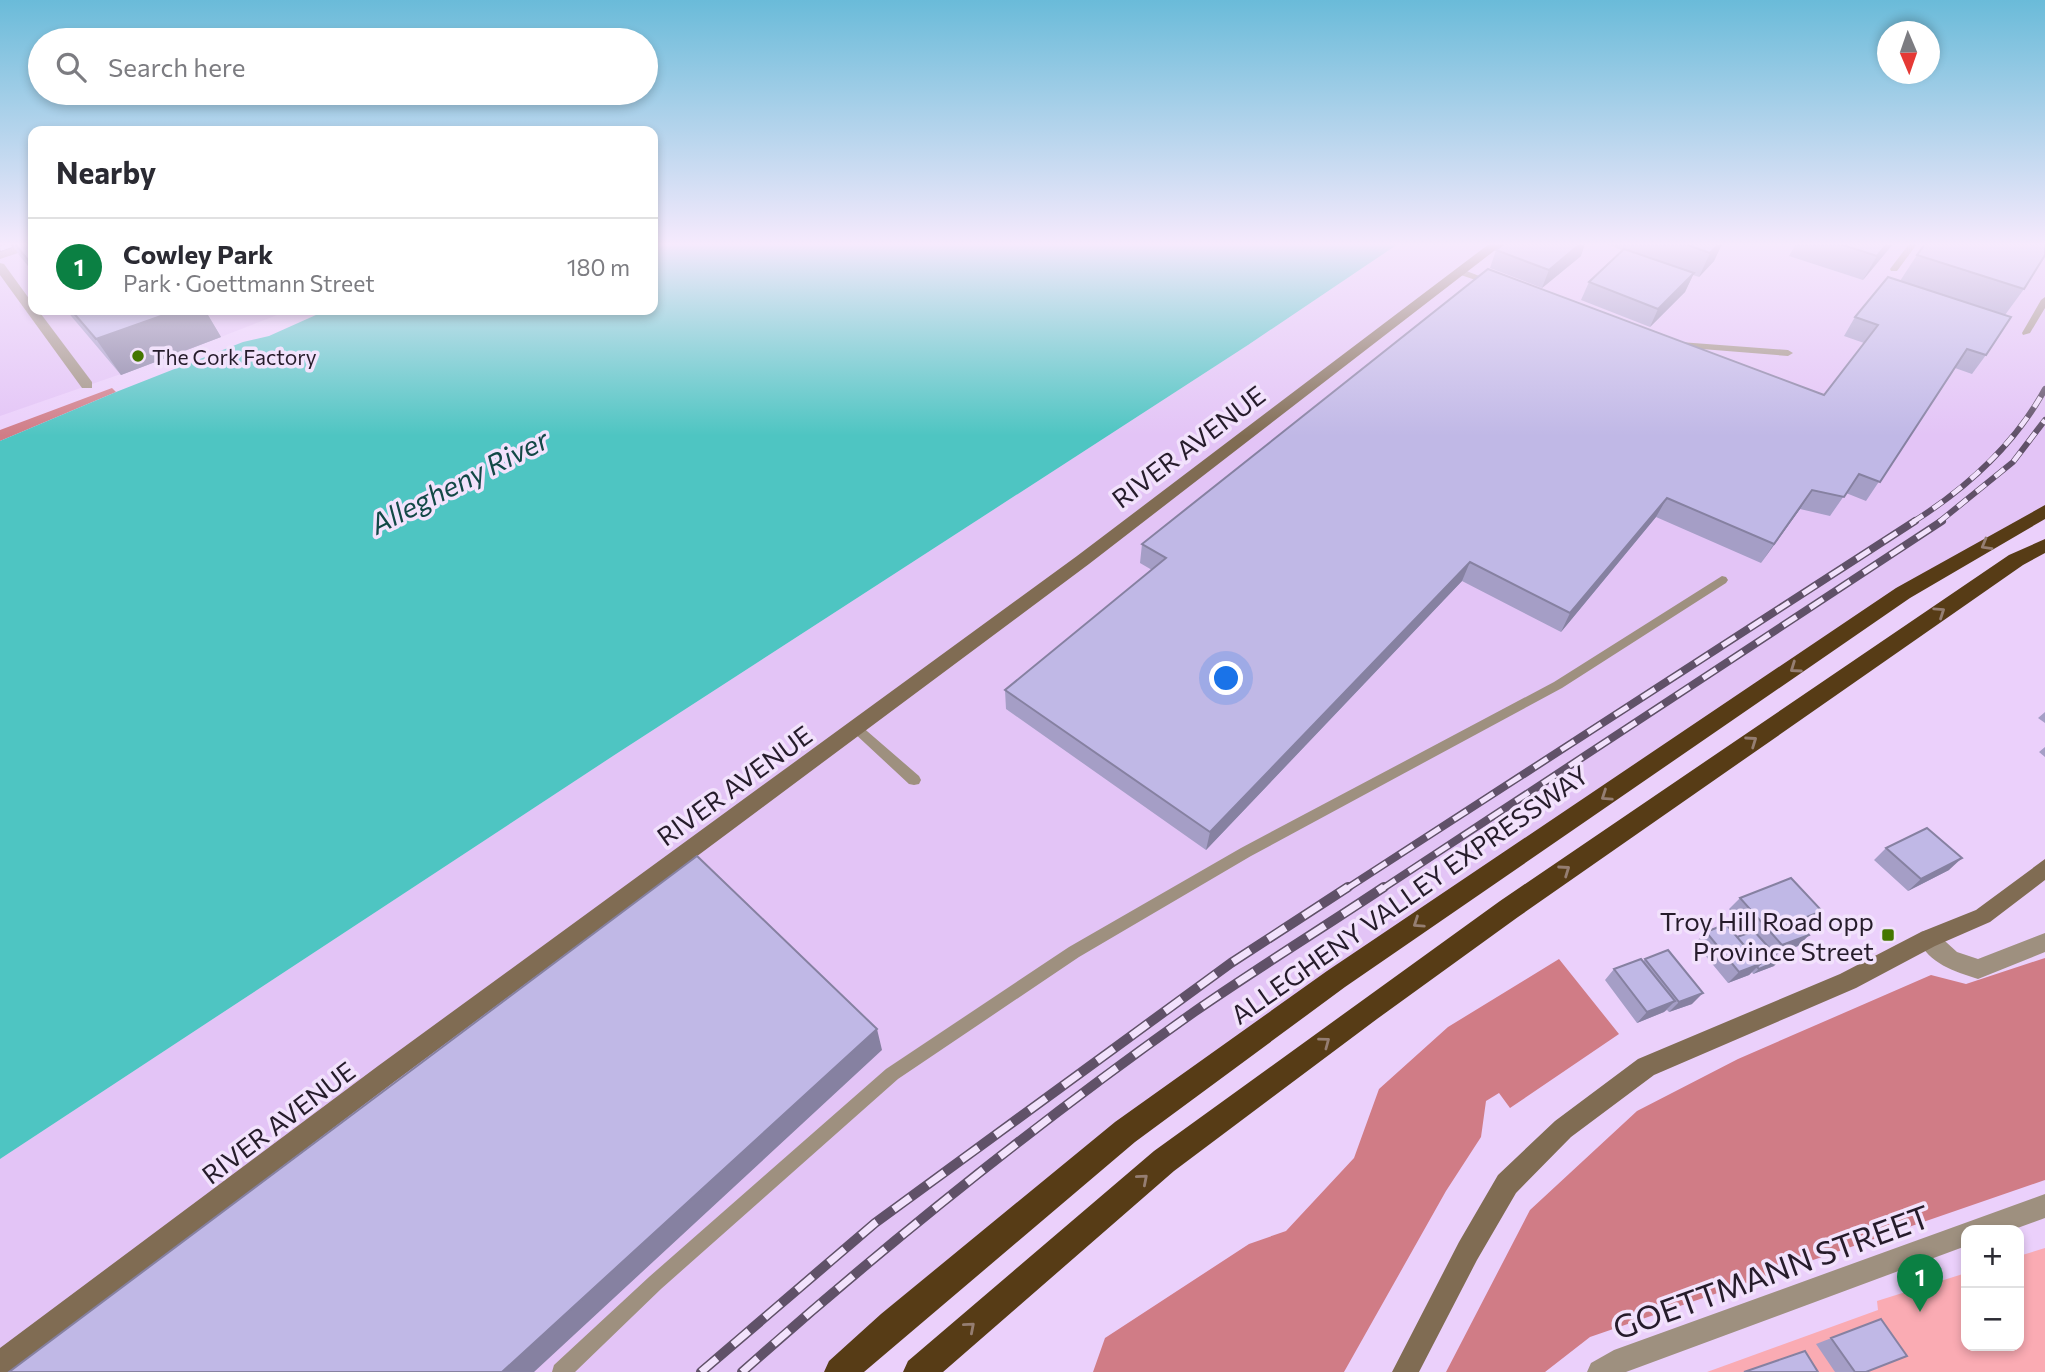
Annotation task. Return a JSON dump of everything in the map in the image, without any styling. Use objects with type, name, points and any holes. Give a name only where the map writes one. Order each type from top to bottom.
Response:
[{"type":"highway","name":"ALLEGHENY VALLEY EXPRESSWAY","points":[[840,1372],[891,1325],[1125,1132],[1336,979],[1903,593],[2045,511]]},
{"type":"highway","points":[[919,1372],[1164,1161],[1357,1018],[1509,909],[2016,561],[2045,545]]},
{"type":"highway","points":[[2016,561],[2045,550]]},
{"type":"street","name":"RIVER AVENUE","points":[[0,1364],[397,1065],[1083,560],[1414,308]]},
{"type":"street","points":[[35,315],[87,385]]},
{"type":"street","points":[[1405,1372],[1468,1251],[1507,1184],[1563,1129],[1646,1067],[1848,981],[1928,939],[1983,916],[2045,868]]},
{"type":"street","points":[[1928,939],[1950,960],[1978,968],[2045,942]]},
{"type":"street","points":[[1992,1225],[2045,1206]]},
{"type":"street","name":"GOETTMANN STREET","points":[[1600,1372],[1614,1363],[1961,1236]]},
{"type":"lane","points":[[2025,333],[2040,308]]},
{"type":"lane","points":[[1673,345],[1787,353]]},
{"type":"lane","points":[[561,1372],[655,1283],[892,1074],[1074,952],[1246,852],[1558,685],[1722,580]]},
{"type":"lane","points":[[856,728],[914,780]]},
{"type":"shaded area","points":[[0,308],[28,308],[28,315],[277,315],[167,358],[0,416]]},
{"type":"shaded area","points":[[1303,308],[2045,308],[2045,511],[1903,593],[1336,979],[840,1372],[0,1372],[0,1159],[616,754]]},
{"type":"shaded area","points":[[112,388],[116,392],[0,441],[0,430]]},
{"type":"shaded area","points":[[2045,958],[2045,1180],[1590,1337],[1545,1372],[1446,1372],[1530,1210],[1637,1111],[1738,1059],[1931,975],[1966,984]]},
{"type":"shaded area","points":[[1559,959],[1619,1034],[1510,1108],[1499,1093],[1486,1101],[1481,1137],[1446,1191],[1344,1372],[1093,1372],[1105,1338],[1249,1244],[1286,1231],[1354,1158],[1379,1089],[1448,1027]]},
{"type":"shaded area","points":[[2045,1248],[2045,1372],[1707,1372],[1878,1310],[1877,1301],[1961,1275],[1961,1351],[2024,1351],[2024,1254]]},
{"type":"water","name":"Allegheny River","points":[[658,308],[1303,308],[616,754],[0,1159],[0,441],[243,342],[269,336],[316,315],[658,315]]},
{"type":"building","points":[[1439,308],[1592,308],[1824,395],[1878,325],[1855,317],[1862,308],[1983,308],[2011,317],[1986,355],[1967,349],[1880,482],[1859,474],[1844,497],[1812,490],[1774,544],[1667,498],[1570,613],[1470,562],[1210,832],[1005,690],[1166,558],[1142,544]]},
{"type":"building","points":[[75,315],[164,315],[96,339]]},
{"type":"building","points":[[1927,828],[1962,858],[1921,879],[1886,848]]},
{"type":"building","points":[[697,856],[877,1029],[502,1372],[9,1372]]},
{"type":"building","points":[[1791,878],[1822,911],[1797,921],[1809,935],[1782,945],[1740,898]]},
{"type":"building","points":[[1726,924],[1760,964],[1739,972],[1706,932]]},
{"type":"building","points":[[1754,931],[1780,960],[1759,969],[1757,967],[1760,964],[1737,937]]},
{"type":"building","points":[[1668,950],[1703,993],[1679,1002],[1645,959]]},
{"type":"building","points":[[1641,959],[1675,1001],[1647,1012],[1614,969]]},
{"type":"building","points":[[1881,1319],[1907,1356],[1866,1372],[1855,1372],[1831,1338]]},
{"type":"building","points":[[1805,1351],[1818,1372],[1744,1372]]},
{"type":"railway","points":[[1913,522],[1970,480],[2004,447],[2045,389]]},
{"type":"railway","points":[[1939,522],[2013,462],[2045,420]]},
{"type":"railway","points":[[1346,889],[1915,521]]},
{"type":"railway","points":[[1382,889],[1942,521]]},
{"type":"railway","points":[[701,1372],[875,1223],[1231,963],[1348,887]]},
{"type":"railway","points":[[742,1372],[907,1231],[1077,1097],[1194,1012],[1384,887]]},
{"type":"place","name":"The Cork Factory","points":[[138,356]]},
{"type":"place","name":"Troy Hill Road opp Province Street","points":[[1888,935]]},
{"type":"place","name":"Cowley Park","points":[[1920,1312]]}]
